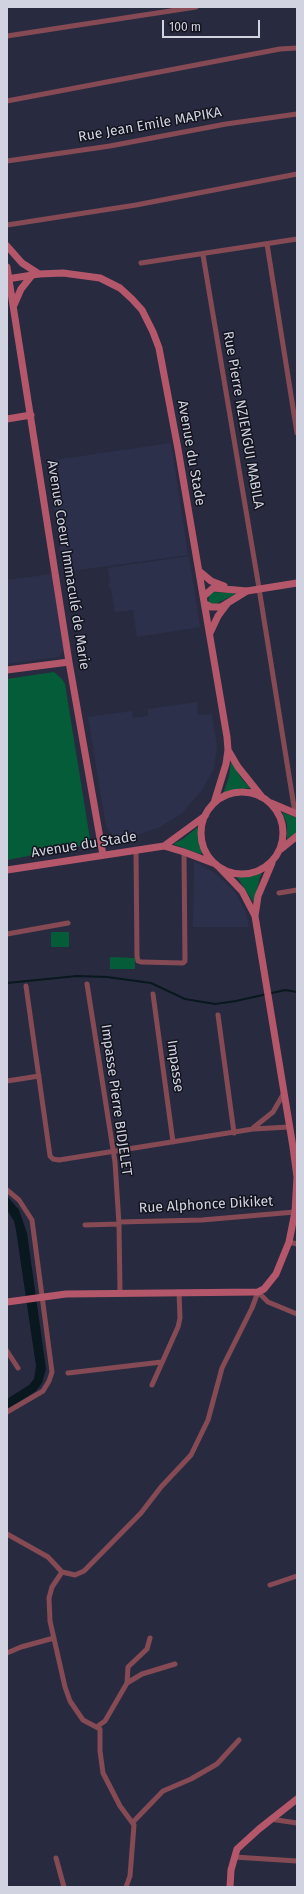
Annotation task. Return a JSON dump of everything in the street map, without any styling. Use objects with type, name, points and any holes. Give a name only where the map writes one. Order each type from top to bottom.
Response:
[{"type":"main road","points":[[7,246],[22,263],[36,274],[21,289],[13,308]]},
{"type":"main road","name":"Avenue Coeur Immaculé de Marie","points":[[7,267],[69,662],[103,855]]},
{"type":"main road","name":"Avenue du Stade","points":[[8,279],[36,274],[78,273],[111,282],[132,299],[147,320],[160,354],[210,634],[228,750]]},
{"type":"main road","points":[[7,291],[12,298]]},
{"type":"main road","points":[[7,419],[30,415]]},
{"type":"main road","points":[[198,570],[211,581],[229,588]]},
{"type":"main road","points":[[247,591],[216,608],[211,608],[204,600],[214,588],[229,588],[247,591],[297,583]]},
{"type":"main road","points":[[210,634],[218,616],[228,602]]},
{"type":"main road","points":[[7,670],[69,662]]},
{"type":"main road","points":[[228,750],[238,767],[278,813],[282,825],[283,838],[279,851]]},
{"type":"main road","points":[[7,1302],[41,1297],[120,1292],[258,1292],[264,1289],[276,1274],[289,1242],[295,1212],[297,1177],[270,1001],[255,916],[242,891],[207,854],[202,842],[202,828],[206,815],[214,803],[224,774],[228,750]]},
{"type":"main road","points":[[214,803],[225,796],[238,792],[251,793],[296,814]]},
{"type":"main road","points":[[164,846],[206,815]]},
{"type":"main road","points":[[255,916],[264,879],[273,860],[279,851],[297,836]]},
{"type":"main road","points":[[164,846],[184,852],[231,873],[243,874],[254,872],[264,868],[273,860]]},
{"type":"main road","name":"Avenue du Stade","points":[[7,870],[164,846]]},
{"type":"main road","points":[[230,1887],[231,1870],[234,1857],[238,1849],[247,1839],[297,1799]]},
{"type":"street","points":[[7,36],[196,7]]},
{"type":"street","points":[[7,101],[280,49],[297,48]]},
{"type":"street","name":"Rue Jean Emile MAPIKA","points":[[7,161],[110,146],[226,124],[297,114]]},
{"type":"street","points":[[7,225],[136,205],[297,174]]},
{"type":"street","points":[[141,263],[202,255],[297,239]]},
{"type":"street","points":[[267,244],[297,433]]},
{"type":"street","name":"Rue Pierre NZIENGUI MABILA","points":[[202,255],[296,814]]},
{"type":"street","points":[[136,850],[137,956],[138,961],[141,962],[182,963],[185,961],[184,852]]},
{"type":"street","points":[[279,894],[297,890]]},
{"type":"street","points":[[7,934],[68,923]]},
{"type":"street","name":"Impasse Pierre BIDJELET","points":[[87,984],[114,1151],[119,1223],[120,1292]]},
{"type":"street","points":[[26,986],[50,1156],[53,1159],[59,1160],[253,1129],[289,1127]]},
{"type":"street","name":"Impasse","points":[[153,994],[173,1142]]},
{"type":"street","points":[[218,1015],[234,1133]]},
{"type":"street","points":[[7,1081],[39,1076]]},
{"type":"street","points":[[253,1129],[273,1112],[284,1093]]},
{"type":"street","points":[[7,1190],[19,1200],[32,1220],[41,1297],[52,1365],[51,1376],[43,1391],[7,1412]]},
{"type":"street","name":"Rue Alphonce Dikiket","points":[[84,1225],[210,1219],[295,1212]]},
{"type":"street","points":[[289,1242],[297,1244]]},
{"type":"street","points":[[152,1385],[178,1327],[180,1318],[179,1292]]},
{"type":"street","points":[[7,1534],[48,1557],[62,1572],[75,1575],[84,1571],[141,1513],[161,1487],[188,1460],[212,1411],[219,1375],[258,1292],[268,1302],[297,1314]]},
{"type":"street","points":[[7,1351],[18,1368]]},
{"type":"street","points":[[68,1372],[162,1362]]},
{"type":"street","points":[[62,1572],[52,1587],[49,1598],[50,1621],[64,1687],[70,1701],[83,1720],[98,1726],[100,1729],[101,1763],[103,1772],[120,1806],[133,1822],[135,1829],[130,1876],[126,1887]]},
{"type":"street","points":[[270,1585],[297,1576]]},
{"type":"street","points":[[7,1653],[21,1647],[54,1638]]},
{"type":"street","points":[[98,1726],[105,1721],[127,1683],[128,1667],[149,1645],[150,1638]]},
{"type":"street","points":[[127,1683],[142,1674],[175,1664]]},
{"type":"street","points":[[133,1822],[163,1791],[191,1780],[217,1764],[239,1740]]},
{"type":"street","points":[[270,1820],[297,1823]]},
{"type":"street","points":[[234,1857],[297,1862]]},
{"type":"street","points":[[56,1858],[64,1887]]},
{"type":"shaded area","points":[[171,443],[188,555],[63,572],[48,461]]},
{"type":"shaded area","points":[[189,556],[200,627],[137,637],[133,610],[115,612],[111,589],[108,586],[110,582],[108,568]]},
{"type":"shaded area","points":[[52,574],[64,649],[59,657],[7,664],[7,580]]},
{"type":"shaded area","points":[[197,702],[198,715],[212,714],[217,747],[214,768],[203,789],[181,814],[160,827],[128,838],[112,835],[106,826],[88,717],[132,711],[133,718],[148,716],[148,709]]},
{"type":"shaded area","points":[[194,861],[215,873],[235,892],[246,913],[249,927],[193,927]]},
{"type":"shaded area","points":[[7,1196],[19,1210],[27,1233],[46,1369],[42,1383],[36,1391],[7,1410],[7,1399],[29,1385],[34,1379],[36,1366],[16,1230],[14,1221],[7,1210]]},
{"type":"green space","points":[[211,592],[234,593],[234,595],[213,605],[209,603],[209,594]]},
{"type":"green space","points":[[54,672],[65,684],[90,839],[88,844],[81,846],[7,860],[7,679]]},
{"type":"green space","points":[[231,761],[241,778],[250,788],[237,789],[223,794],[229,777]]},
{"type":"green space","points":[[282,812],[297,818],[297,832],[287,839],[287,824]]},
{"type":"green space","points":[[199,826],[199,836],[204,851],[202,853],[200,854],[173,844],[183,839]]},
{"type":"green space","points":[[262,873],[254,903],[237,877],[249,877]]},
{"type":"green space","points":[[51,932],[69,932],[69,947],[51,947]]},
{"type":"green space","points":[[110,957],[135,958],[135,969],[110,969]]},
{"type":"waterway","points":[[7,983],[77,976],[107,977],[151,983],[185,999],[215,1004],[285,990],[297,992]]}]
